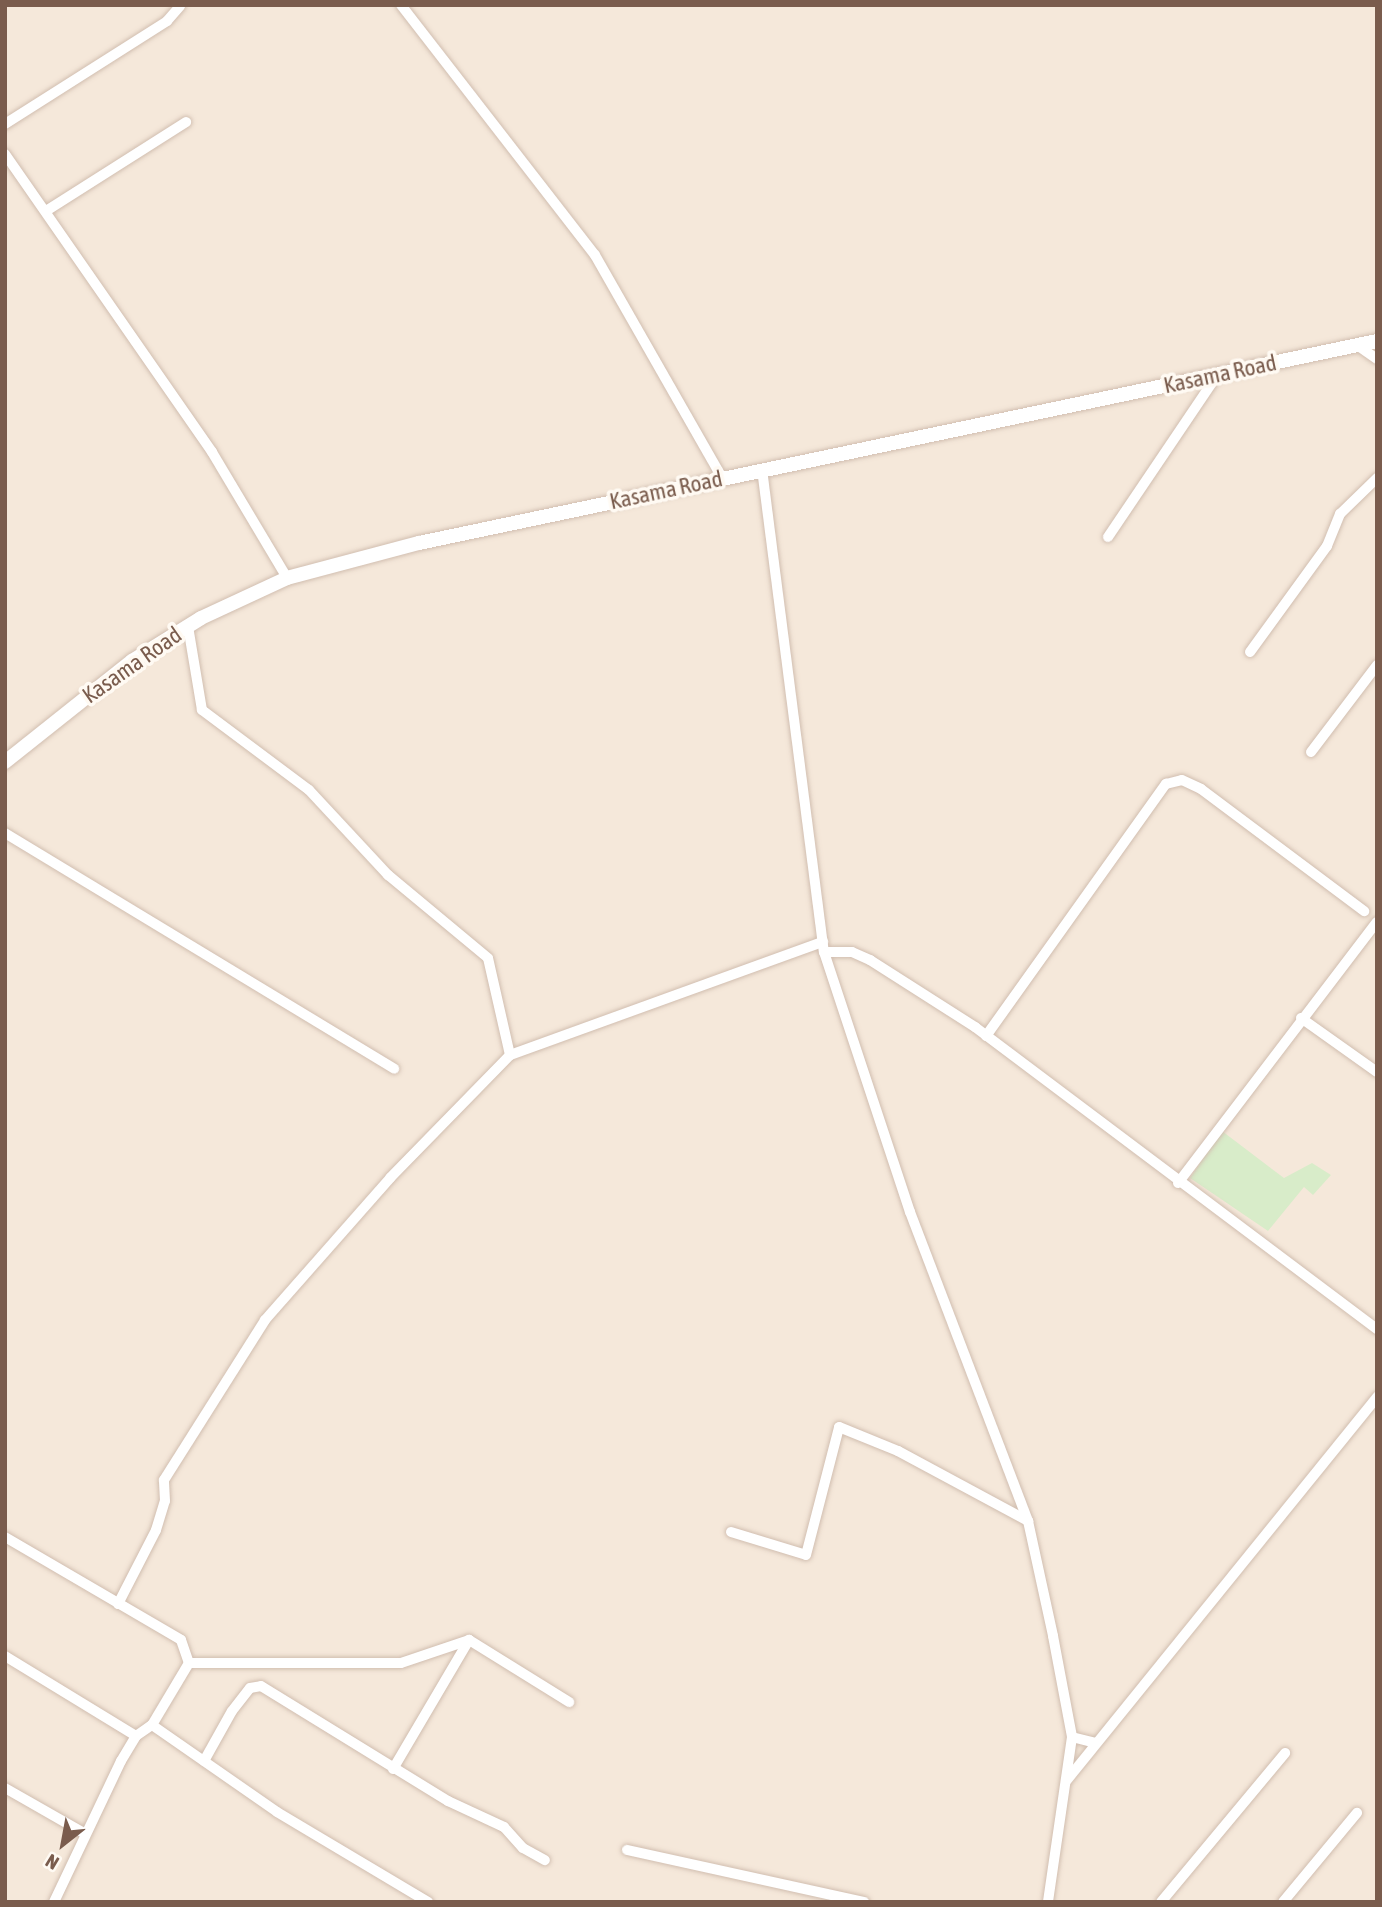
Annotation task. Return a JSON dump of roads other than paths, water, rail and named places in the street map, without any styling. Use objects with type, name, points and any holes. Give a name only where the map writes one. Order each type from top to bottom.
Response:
[{"type":"street","points":[[401,5],[595,255],[722,478]]},
{"type":"street","points":[[5,124],[167,21],[180,6]]},
{"type":"street","points":[[46,211],[186,121]]},
{"type":"street","points":[[5,154],[212,452],[287,578]]},
{"type":"street","name":"Kasama Road","points":[[6,760],[132,661],[188,626],[287,578],[419,543],[1377,341]]},
{"type":"street","points":[[1357,345],[1377,359]]},
{"type":"street","points":[[1108,537],[1218,374]]},
{"type":"street","points":[[762,469],[823,947],[910,1212],[1028,1521],[1072,1737],[1048,1902]]},
{"type":"street","points":[[1250,652],[1327,546],[1340,514],[1377,478]]},
{"type":"street","points":[[188,626],[202,710],[309,790],[388,875],[488,958],[510,1055]]},
{"type":"street","points":[[1311,752],[1377,665]]},
{"type":"street","points":[[986,1035],[1167,784],[1182,780],[1201,789],[1364,911]]},
{"type":"street","points":[[5,833],[394,1069]]},
{"type":"street","points":[[1178,1183],[1301,1017],[1377,922]]},
{"type":"street","points":[[118,1604],[156,1530],[165,1500],[164,1480],[265,1320],[390,1178],[510,1055],[823,947],[852,952],[870,960],[986,1035],[1178,1183],[1377,1329]]},
{"type":"street","points":[[1301,1017],[1377,1072]]},
{"type":"street","points":[[1066,1780],[1377,1397]]},
{"type":"street","points":[[731,1532],[806,1555],[839,1427],[898,1451],[1028,1521]]},
{"type":"street","points":[[5,1537],[181,1640],[189,1663]]},
{"type":"street","points":[[189,1663],[401,1662],[469,1640],[569,1702]]},
{"type":"street","points":[[393,1769],[469,1640]]},
{"type":"street","points":[[5,1656],[136,1736]]},
{"type":"street","points":[[54,1902],[84,1833],[136,1736],[152,1725],[189,1663]]},
{"type":"street","points":[[204,1761],[232,1711],[250,1688],[261,1686],[393,1769],[504,1827],[523,1848],[545,1860]]},
{"type":"street","points":[[152,1725],[204,1761],[428,1902]]},
{"type":"street","points":[[1072,1737],[1096,1743]]},
{"type":"street","points":[[1161,1902],[1285,1753]]},
{"type":"street","points":[[5,1788],[84,1833]]},
{"type":"street","points":[[1283,1902],[1357,1813]]},
{"type":"street","points":[[627,1850],[864,1902]]}]
